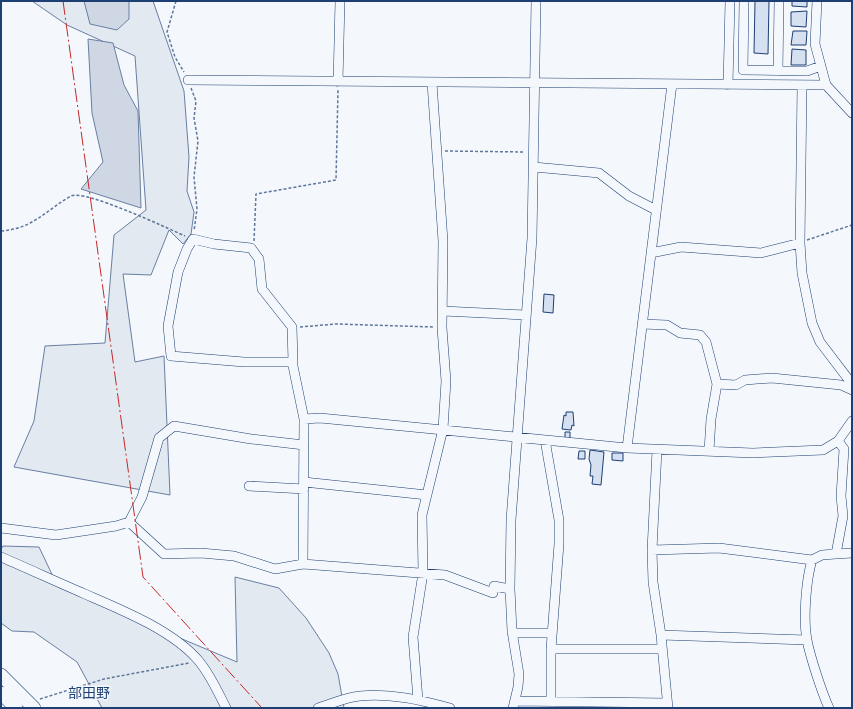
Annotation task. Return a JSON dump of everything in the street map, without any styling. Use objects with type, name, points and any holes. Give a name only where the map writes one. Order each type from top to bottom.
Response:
[{"type":"highway","points":[[1,675],[26,706]]},
{"type":"highway","points":[[1,693],[26,706]]},
{"type":"street","points":[[338,82],[340,1]]},
{"type":"street","points":[[536,1],[532,238],[516,436],[511,520],[510,589],[512,632],[519,674],[515,705],[551,702],[667,705],[661,635],[653,582],[652,550],[657,450]]},
{"type":"street","points":[[728,85],[730,1]]},
{"type":"street","points":[[744,1],[743,70],[807,71],[821,66]]},
{"type":"street","points":[[778,71],[779,1]]},
{"type":"street","points":[[817,1],[815,44],[826,85],[852,113]]},
{"type":"street","points":[[729,32],[744,31]]},
{"type":"street","points":[[188,80],[826,85]]},
{"type":"street","points":[[418,700],[413,636],[423,573],[422,515],[443,429],[446,381],[442,328],[443,241],[432,83]]},
{"type":"street","points":[[628,448],[672,84]]},
{"type":"street","points":[[802,86],[800,243],[802,273],[812,323],[820,342],[852,384]]},
{"type":"street","points":[[534,167],[599,173],[629,196],[656,210]]},
{"type":"street","points":[[293,362],[244,362],[171,356],[168,326],[178,272],[187,249],[193,239],[214,244],[251,248],[259,259],[262,289],[292,327],[293,362],[304,418],[303,564]]},
{"type":"street","points":[[651,252],[681,247],[761,254],[800,243]]},
{"type":"street","points":[[443,311],[526,315]]},
{"type":"street","points":[[642,324],[667,325],[680,333],[700,335],[706,342],[717,384],[711,419],[709,451]]},
{"type":"street","points":[[717,384],[736,385],[745,380],[772,378],[841,386],[852,390]]},
{"type":"street","points":[[304,418],[320,418],[443,429],[628,448],[754,453],[809,452],[823,450],[838,441],[852,421]]},
{"type":"street","points":[[1,528],[56,535],[116,526],[129,522],[142,497],[159,438],[174,426],[251,439],[304,445]]},
{"type":"street","points":[[545,440],[559,520],[559,544],[551,649],[551,702]]},
{"type":"street","points":[[836,554],[843,516],[841,496],[848,449],[838,441]]},
{"type":"street","points":[[249,486],[304,486],[426,495]]},
{"type":"street","points":[[129,522],[164,554],[201,553],[234,556],[274,569],[303,564],[445,575],[493,593],[494,586],[510,589]]},
{"type":"street","points":[[652,550],[719,548],[812,560],[822,555],[852,553]]},
{"type":"street","points":[[1,557],[115,607],[157,629],[180,644],[198,660],[226,708]]},
{"type":"street","points":[[812,560],[808,571],[806,595],[807,640],[829,708]]},
{"type":"street","points":[[512,632],[552,633]]},
{"type":"street","points":[[661,635],[807,640]]},
{"type":"street","points":[[551,649],[662,649]]},
{"type":"street","points":[[318,708],[360,696],[388,696],[418,700],[450,708]]},
{"type":"path","points":[[1,232],[31,223],[72,195],[90,196],[193,239],[197,209],[194,177],[198,141],[194,118],[196,101],[188,80],[175,58],[167,32],[176,1]]},
{"type":"path","points":[[253,251],[256,194],[336,180],[338,82]]},
{"type":"path","points":[[437,151],[534,152]]},
{"type":"path","points":[[800,243],[852,225]]},
{"type":"path","points":[[292,327],[336,324],[442,328]]},
{"type":"path","points":[[26,706],[104,679],[198,660]]},
{"type":"shaded area","points":[[32,1],[153,1],[184,91],[189,157],[187,191],[194,212],[191,234],[183,244],[169,230],[151,275],[123,274],[135,362],[164,356],[170,495],[14,467],[34,421],[45,346],[105,343],[114,235],[146,210],[135,56],[67,25]]},
{"type":"shaded area","points":[[84,1],[129,1],[129,19],[117,30],[90,24]]},
{"type":"shaded area","points":[[88,39],[113,43],[124,85],[138,111],[141,208],[81,189],[103,162],[92,113]]},
{"type":"shaded area","points":[[3,546],[39,547],[58,587],[237,662],[235,577],[279,588],[306,618],[329,653],[338,674],[344,708],[102,708],[77,662],[34,632],[12,631],[1,623],[1,549]]},
{"type":"building","points":[[755,1],[769,1],[768,54],[754,53]]},
{"type":"building","points":[[792,1],[807,1],[807,7],[792,6]]},
{"type":"building","points":[[807,11],[806,27],[791,26],[791,12]]},
{"type":"building","points":[[793,31],[807,31],[806,45],[791,45]]},
{"type":"building","points":[[792,49],[806,50],[806,65],[791,65]]},
{"type":"building","points":[[544,294],[554,295],[553,313],[543,312]]},
{"type":"building","points":[[566,412],[573,412],[574,426],[572,425],[571,430],[562,429],[564,415],[566,416]]},
{"type":"building","points":[[565,432],[570,432],[570,438],[565,438]]},
{"type":"building","points":[[590,450],[604,452],[601,485],[592,484],[593,476],[590,476],[591,465],[589,459]]},
{"type":"building","points":[[579,451],[585,451],[585,459],[578,459]]},
{"type":"building","points":[[612,453],[623,453],[623,461],[612,460]]},
{"type":"power","points":[[63,1],[143,577],[262,708]]},
{"type":"district","name":"部田野","points":[[89,693]]}]
